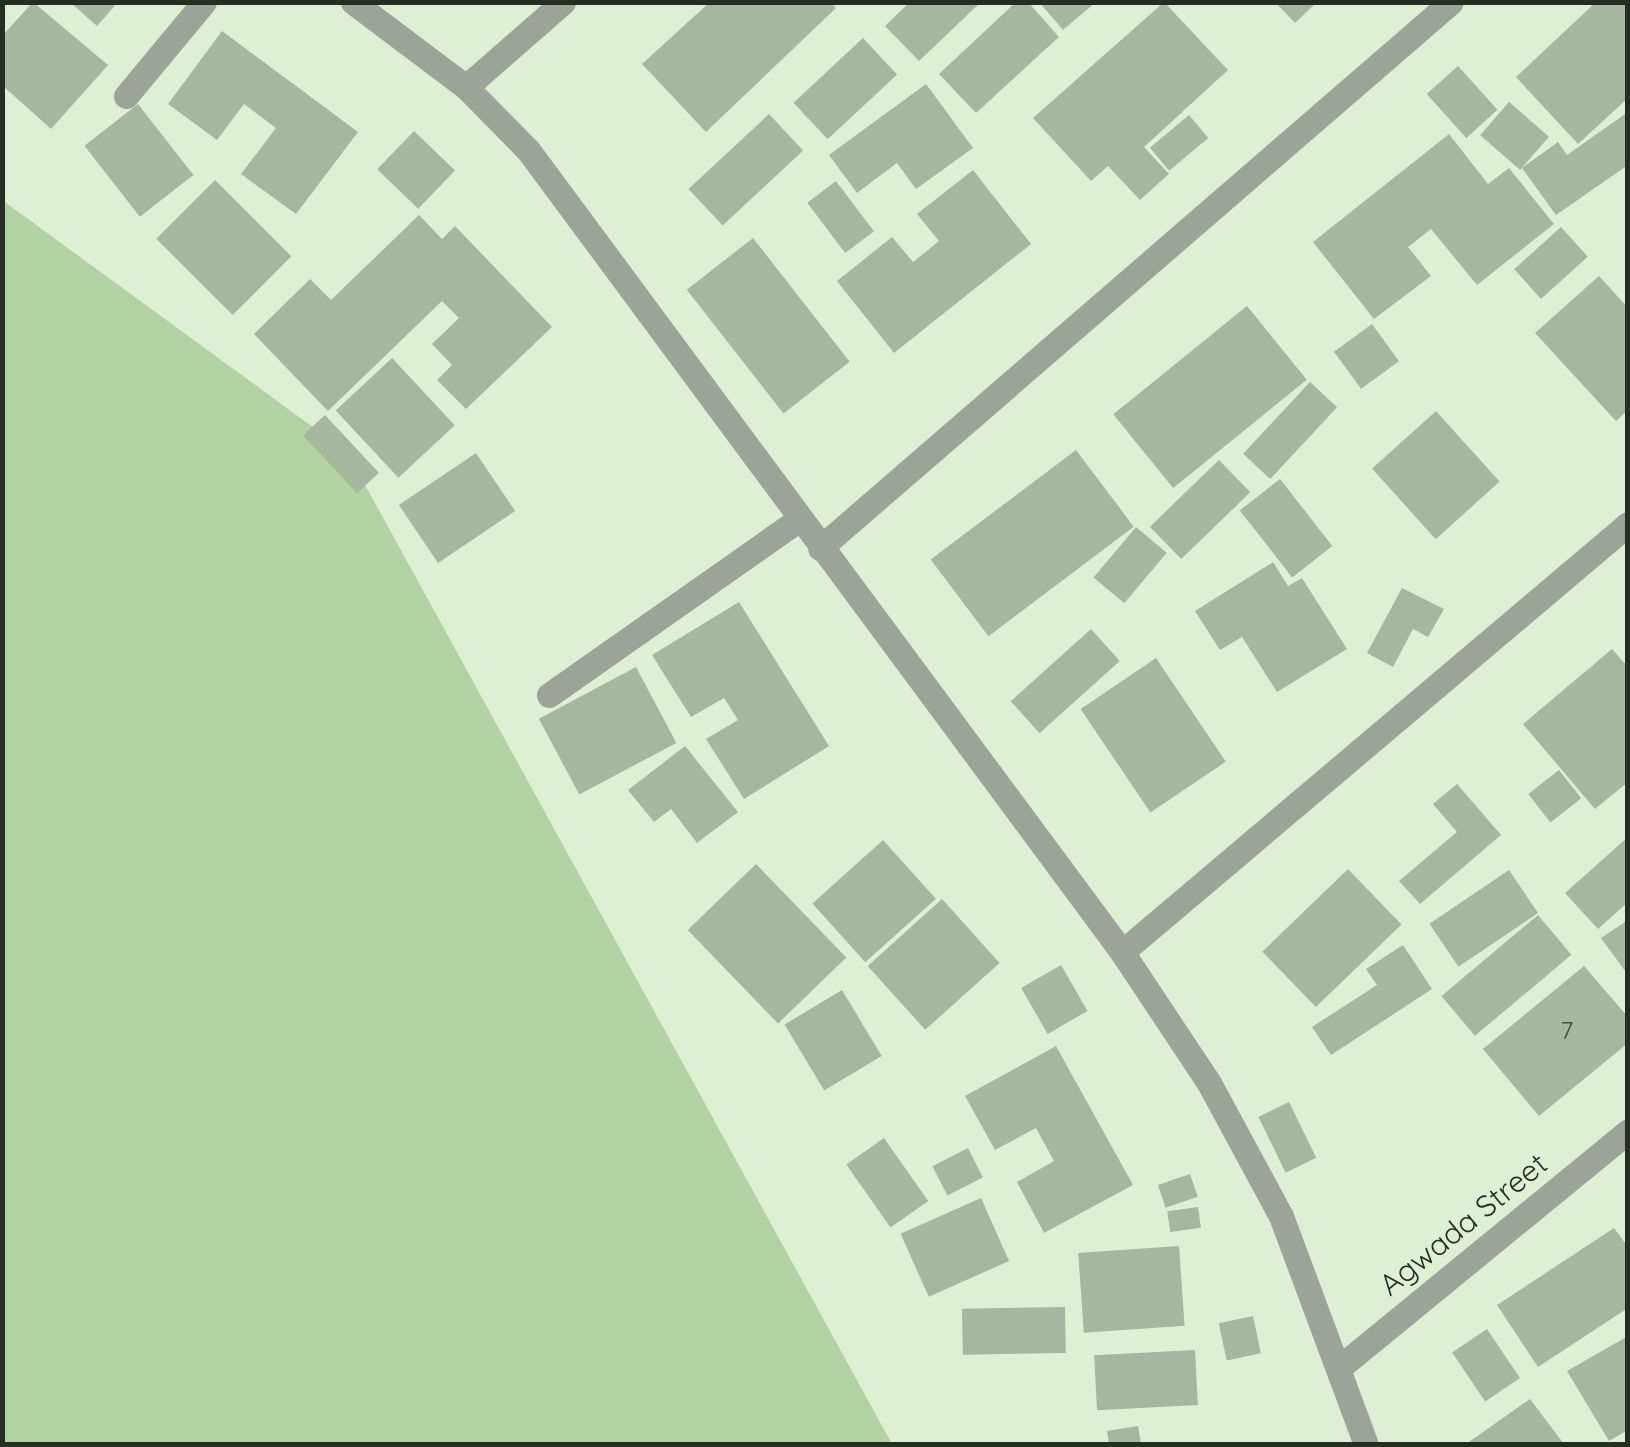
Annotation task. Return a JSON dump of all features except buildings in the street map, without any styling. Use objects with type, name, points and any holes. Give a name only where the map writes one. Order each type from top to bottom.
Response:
[{"type":"street","points":[[126,96],[204,2]]},
{"type":"street","points":[[353,2],[466,87],[528,150],[1122,952],[1209,1084],[1281,1216],[1366,1444]]},
{"type":"street","points":[[466,87],[563,2]]},
{"type":"street","points":[[820,548],[1451,2]]},
{"type":"street","points":[[549,696],[799,519]]},
{"type":"street","points":[[1122,952],[1628,524]]},
{"type":"street","name":"Agwada Street","points":[[1340,1367],[1628,1131]]},
{"type":"green space","points":[[2,200],[347,452],[892,1444],[3,1444]]}]
